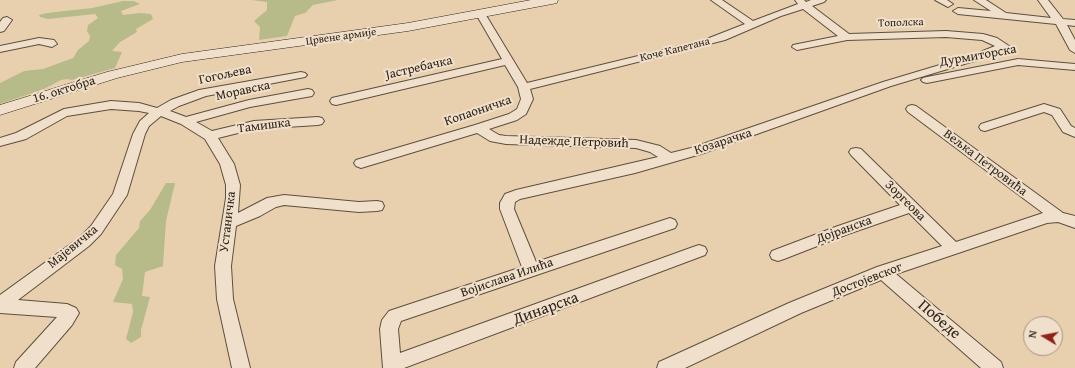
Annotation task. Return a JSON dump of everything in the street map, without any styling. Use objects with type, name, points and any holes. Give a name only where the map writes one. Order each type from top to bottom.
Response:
[{"type":"main road","name":"Црвене армије","points":[[129,70],[195,56],[393,30],[552,0]]},
{"type":"main road","name":"16. октобра","points":[[0,110],[129,70]]},
{"type":"street","points":[[716,0],[752,24]]},
{"type":"street","name":"Коче Капетана","points":[[524,87],[722,38],[800,2],[822,0]]},
{"type":"street","points":[[979,0],[1005,16]]},
{"type":"street","points":[[1043,0],[1060,22],[1075,50]]},
{"type":"street","points":[[800,2],[847,37]]},
{"type":"street","points":[[958,11],[1075,23]]},
{"type":"street","name":"Копаоничка","points":[[361,163],[479,128],[513,117],[522,111],[527,99],[524,87],[481,14]]},
{"type":"street","points":[[0,29],[7,20]]},
{"type":"street","name":"Тополска","points":[[797,47],[847,37],[956,34],[983,37],[1004,46]]},
{"type":"street","points":[[0,49],[39,42],[50,42],[52,44]]},
{"type":"street","name":"Козарачка","points":[[531,269],[507,209],[507,203],[510,198],[516,195],[635,168],[668,158],[746,134],[887,84],[1004,46]]},
{"type":"street","name":"Јастребачка","points":[[336,101],[508,61]]},
{"type":"street","name":"Дурмиторска","points":[[887,84],[926,80],[1018,62],[1075,67]]},
{"type":"street","name":"Гогољева","points":[[158,111],[203,94],[301,75]]},
{"type":"street","name":"Моравска","points":[[185,121],[249,104],[308,94]]},
{"type":"street","name":"Устаничка","points":[[0,142],[21,136],[56,117],[72,111],[111,105],[139,107],[158,111],[185,121],[210,136],[222,152],[233,185],[233,198],[223,266],[225,299],[241,368]]},
{"type":"street","points":[[985,127],[1044,108],[1056,112],[1067,129],[1075,133]]},
{"type":"street","name":"Вељка Петровића","points":[[912,109],[1058,217]]},
{"type":"street","name":"Мајевичка","points":[[0,305],[27,283],[84,242],[96,230],[120,195],[142,128],[158,111]]},
{"type":"street","name":"Тамишка","points":[[210,136],[254,125],[318,121]]},
{"type":"street","name":"Надежде Петровић","points":[[479,128],[495,138],[506,140],[636,144],[655,149],[668,158]]},
{"type":"street","name":"Зоргеова","points":[[856,152],[954,249]]},
{"type":"street","points":[[229,223],[255,212],[272,202],[284,200],[359,207],[377,206]]},
{"type":"street","name":"Дојранска","points":[[778,255],[843,230],[910,207]]},
{"type":"street","name":"Достојевског","points":[[666,368],[795,308],[883,272],[1046,218],[1058,217],[1075,222]]},
{"type":"street","name":"Војислава Илића","points":[[392,366],[389,328],[391,320],[395,316],[531,269],[670,224]]},
{"type":"street","name":"Динарска","points":[[392,366],[699,251]]},
{"type":"street","name":"Победе","points":[[883,272],[994,368]]},
{"type":"street","points":[[0,305],[68,311],[70,313],[66,320],[23,368]]},
{"type":"green space","points":[[251,0],[338,0],[313,5],[305,13],[295,16],[287,36],[259,40],[260,27],[254,21],[267,10],[267,2]]},
{"type":"green space","points":[[123,1],[134,1],[140,4],[121,11],[123,15],[140,13],[151,14],[153,19],[136,29],[137,32],[120,42],[112,51],[122,52],[115,68],[72,80],[61,80],[44,89],[0,104],[0,83],[24,71],[43,69],[73,58],[78,50],[89,41],[90,36],[87,31],[88,25],[98,18],[95,14],[48,19],[40,17],[39,15],[92,8]]},
{"type":"green space","points":[[166,183],[175,183],[166,221],[163,266],[145,272],[142,296],[150,297],[141,330],[141,337],[131,343],[126,339],[133,312],[132,304],[113,302],[123,279],[122,269],[115,265],[116,255],[139,228],[140,221],[150,210]]}]
